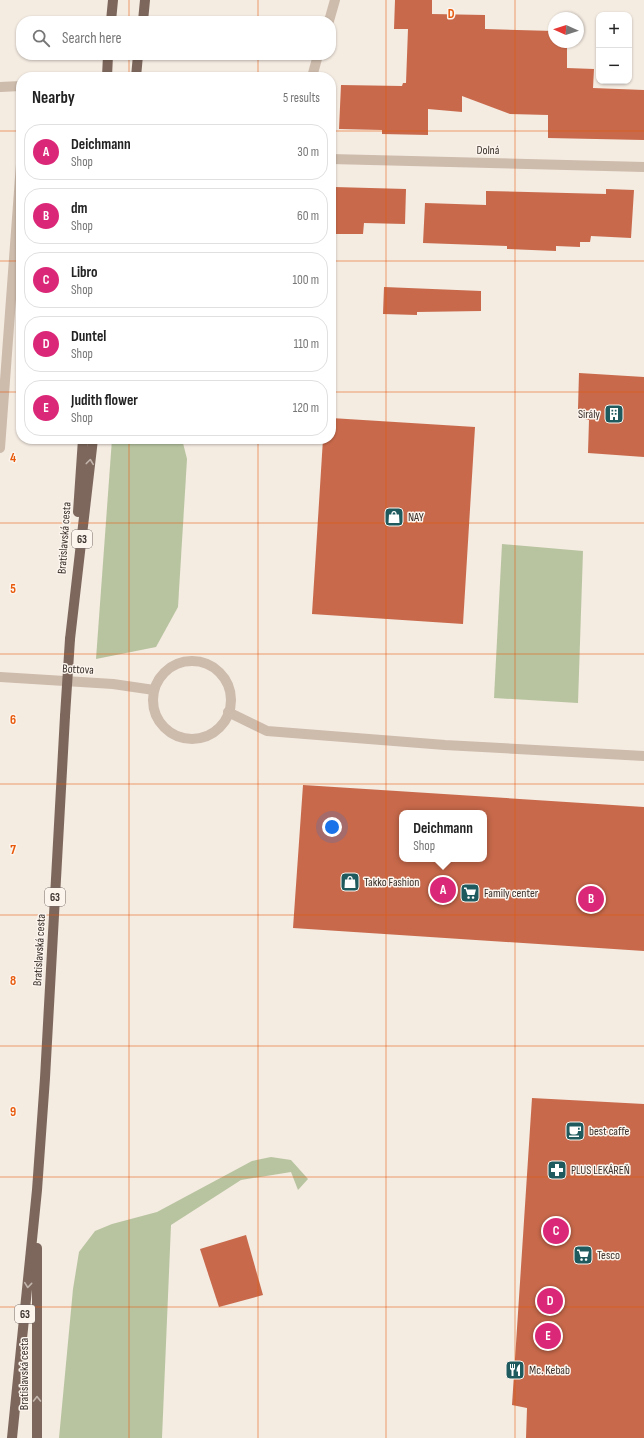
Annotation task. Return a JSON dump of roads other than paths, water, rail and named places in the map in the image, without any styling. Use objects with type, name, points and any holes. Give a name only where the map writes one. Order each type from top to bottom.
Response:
[{"type":"main road","points":[[111,16],[113,0]]},
{"type":"main road","points":[[143,16],[145,0]]},
{"type":"main road","points":[[107,72],[108,60]]},
{"type":"main road","points":[[136,72],[138,60]]},
{"type":"main road","name":"Bratislavská cesta","points":[[12,1438],[37,1190],[46,1070],[65,716],[83,444]]},
{"type":"main road","name":"Bratislavská cesta","points":[[70,639],[92,444]]},
{"type":"main road","name":"Bratislavská cesta","points":[[37,1190],[37,1438]]},
{"type":"street","points":[[330,16],[335,0]]},
{"type":"street","points":[[313,72],[317,60]]},
{"type":"street","points":[[0,87],[16,86]]},
{"type":"street","name":"Dolná","points":[[336,159],[644,167]]},
{"type":"street","points":[[0,448],[16,232]]},
{"type":"street","points":[[188,661],[202,662],[215,669],[225,679],[230,693],[230,706],[228,712],[219,727],[209,734],[198,738],[184,738],[170,731],[159,720],[153,705],[154,690],[159,678],[175,665],[188,661]]},
{"type":"street","name":"Bottova","points":[[0,677],[113,684],[154,690]]},
{"type":"street","points":[[228,712],[266,731],[445,745],[644,756]]},
{"type":"place","name":"Sirály","points":[[614,414]]},
{"type":"place","name":"NAY","points":[[394,517]]},
{"type":"place","name":"Takko Fashion","points":[[350,882]]},
{"type":"place","name":"Deichmann","points":[[443,890]]},
{"type":"place","name":"Family center","points":[[470,893]]},
{"type":"place","name":"dm","points":[[591,899]]},
{"type":"place","name":"best caffe","points":[[575,1131]]},
{"type":"place","name":"PLUS LEKÁREŇ","points":[[557,1170]]},
{"type":"place","name":"Libro","points":[[556,1231]]},
{"type":"place","name":"Tesco","points":[[583,1255]]},
{"type":"place","name":"Duntel","points":[[550,1301]]},
{"type":"place","name":"Judith flower","points":[[548,1336]]},
{"type":"place","name":"Mc. Kebab","points":[[515,1370]]}]
